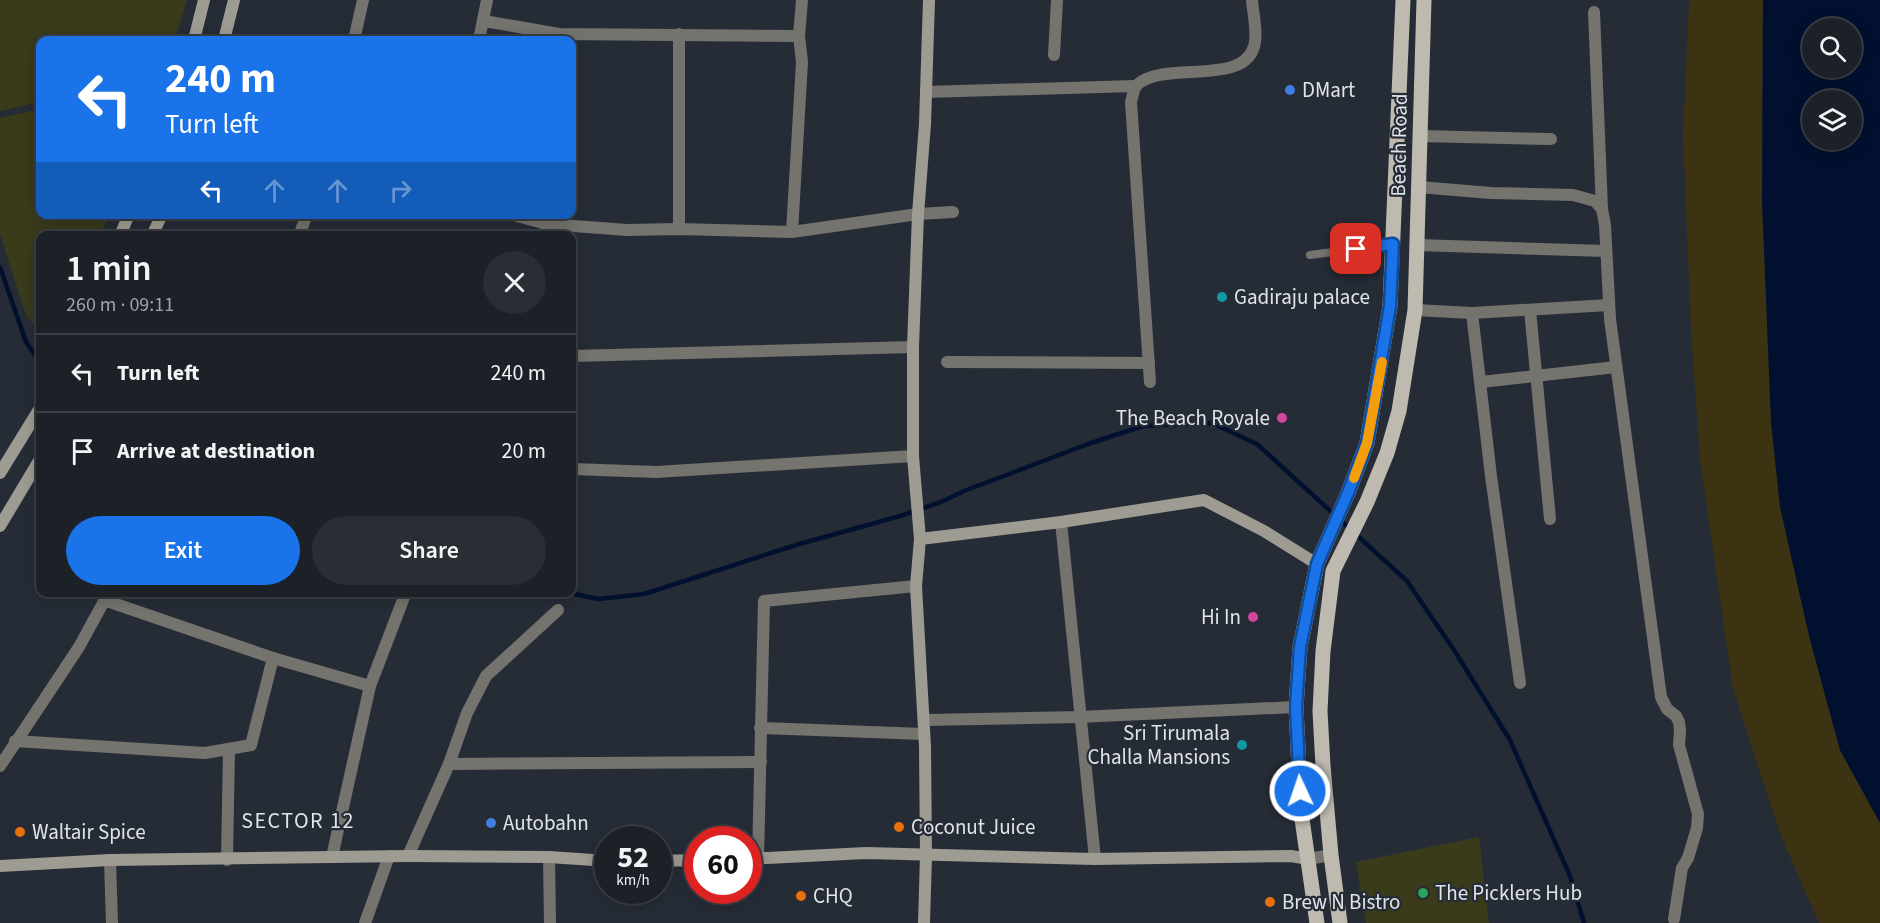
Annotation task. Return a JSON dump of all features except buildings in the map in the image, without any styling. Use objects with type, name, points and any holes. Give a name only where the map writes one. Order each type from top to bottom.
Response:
[{"type":"main road","name":"Beach Road","points":[[1317,923],[1301,812],[1296,707],[1300,647],[1317,564],[1367,443],[1390,306],[1403,0]]},
{"type":"main road","name":"Beach Road","points":[[1340,923],[1331,855],[1320,711],[1323,651],[1333,571],[1387,453],[1399,411],[1415,310],[1424,0]]},
{"type":"main road","points":[[1374,405],[1399,411]]},
{"type":"street","points":[[195,36],[204,0]]},
{"type":"street","points":[[225,36],[234,0]]},
{"type":"street","points":[[355,36],[363,0]]},
{"type":"street","points":[[480,36],[487,0]]},
{"type":"street","points":[[792,232],[802,62],[799,36],[802,0]]},
{"type":"street","points":[[924,923],[925,720],[916,586],[920,539],[913,456],[913,347],[929,0]]},
{"type":"street","points":[[1054,56],[1057,0]]},
{"type":"street","points":[[1150,382],[1131,102],[1136,86],[1149,76],[1235,67],[1249,56],[1255,42],[1252,0]]},
{"type":"street","points":[[1594,12],[1602,209],[1616,368],[1661,697],[1667,709],[1676,716],[1679,722],[1679,745],[1698,814],[1697,828],[1688,858],[1682,868],[1674,919]]},
{"type":"street","points":[[484,21],[554,36]]},
{"type":"street","points":[[576,37],[679,34],[799,36]]},
{"type":"street","points":[[679,34],[679,229]]},
{"type":"street","points":[[926,92],[1136,86]]},
{"type":"street","points":[[1420,136],[1551,140]]},
{"type":"street","points":[[1419,187],[1491,193],[1573,195],[1595,201],[1602,209]]},
{"type":"street","points":[[527,219],[547,225],[627,230],[792,232],[918,214],[953,212]]},
{"type":"street","points":[[1417,245],[1606,251]]},
{"type":"street","points":[[1415,310],[1472,313],[1609,305]]},
{"type":"street","points":[[1530,310],[1550,519]]},
{"type":"street","points":[[1472,313],[1491,476],[1520,683]]},
{"type":"street","points":[[576,356],[913,347]]},
{"type":"street","points":[[947,362],[1149,363]]},
{"type":"street","points":[[1481,382],[1616,368]]},
{"type":"street","points":[[0,473],[36,419]]},
{"type":"street","points":[[576,469],[656,472],[913,456]]},
{"type":"street","points":[[0,526],[36,466]]},
{"type":"street","points":[[920,539],[1061,522],[1204,500],[1264,531],[1317,564]]},
{"type":"street","points":[[1061,522],[1095,859]]},
{"type":"street","points":[[756,826],[761,762],[764,602],[916,586]]},
{"type":"street","points":[[0,766],[79,647],[106,597]]},
{"type":"street","points":[[110,597],[273,658],[370,686]]},
{"type":"street","points":[[332,857],[370,686],[404,597]]},
{"type":"street","points":[[408,856],[448,764],[467,713],[486,676],[558,610]]},
{"type":"street","points":[[15,741],[206,753],[251,745],[273,658]]},
{"type":"street","points":[[925,720],[1079,717],[1296,707]]},
{"type":"street","points":[[760,728],[924,734]]},
{"type":"street","points":[[227,860],[229,749]]},
{"type":"street","points":[[448,764],[761,762]]},
{"type":"street","points":[[762,859],[866,853],[1095,859],[1291,856],[1308,859],[1331,855]]},
{"type":"street","points":[[365,923],[389,856]]},
{"type":"street","points":[[0,866],[110,860],[389,856],[549,857],[594,860]]},
{"type":"street","points":[[549,857],[550,923]]},
{"type":"street","points":[[110,860],[112,923]]},
{"type":"lane","points":[[1310,255],[1393,244]]},
{"type":"green space","points":[[0,0],[187,0],[176,36],[36,36],[36,103],[0,111]]},
{"type":"green space","points":[[36,110],[36,219],[107,219],[102,231],[36,231],[36,327],[26,315],[0,234],[0,118]]},
{"type":"green space","name":"The Picklers Hub","points":[[1479,837],[1489,923],[1366,923],[1356,862]]},
{"type":"sand","points":[[1689,0],[1763,0],[1762,201],[1809,636],[1840,750],[1880,823],[1880,923],[1819,923],[1780,834],[1733,689],[1700,459],[1691,330],[1683,135]]},
{"type":"water","points":[[1763,0],[1880,0],[1880,823],[1840,750],[1809,636],[1780,507],[1771,423],[1762,201]]},
{"type":"waterway","points":[[0,267],[26,342],[36,356]]},
{"type":"waterway","points":[[576,594],[598,599],[644,594],[796,545],[900,516],[1088,444],[1143,426],[1212,423],[1257,444],[1407,581],[1454,650],[1510,740],[1570,876],[1584,923]]},
{"type":"slow traffic","points":[[1354,478],[1367,443],[1382,362]]},
{"type":"place","name":"DMart","points":[[1290,90]]},
{"type":"place","name":"Gadiraju palace","points":[[1222,297]]},
{"type":"place","name":"The Beach Royale","points":[[1282,418]]},
{"type":"place","name":"Hi In","points":[[1253,617]]},
{"type":"place","name":"Sri Tirumala Challa Mansions","points":[[1242,745]]},
{"type":"place","name":"Autobahn","points":[[491,823]]},
{"type":"place","name":"Coconut Juice","points":[[899,827]]},
{"type":"place","name":"Waltair Spice","points":[[20,832]]},
{"type":"place","name":"The Picklers Hub","points":[[1423,893]]},
{"type":"place","name":"CHQ","points":[[801,896]]},
{"type":"place","name":"Brew N Bistro","points":[[1270,902]]},
{"type":"district","name":"SECTOR 12","points":[[298,820]]},
{"type":"route","points":[[1300,791],[1296,707],[1300,647],[1317,564],[1367,443],[1390,306],[1393,244],[1356,249]]}]
